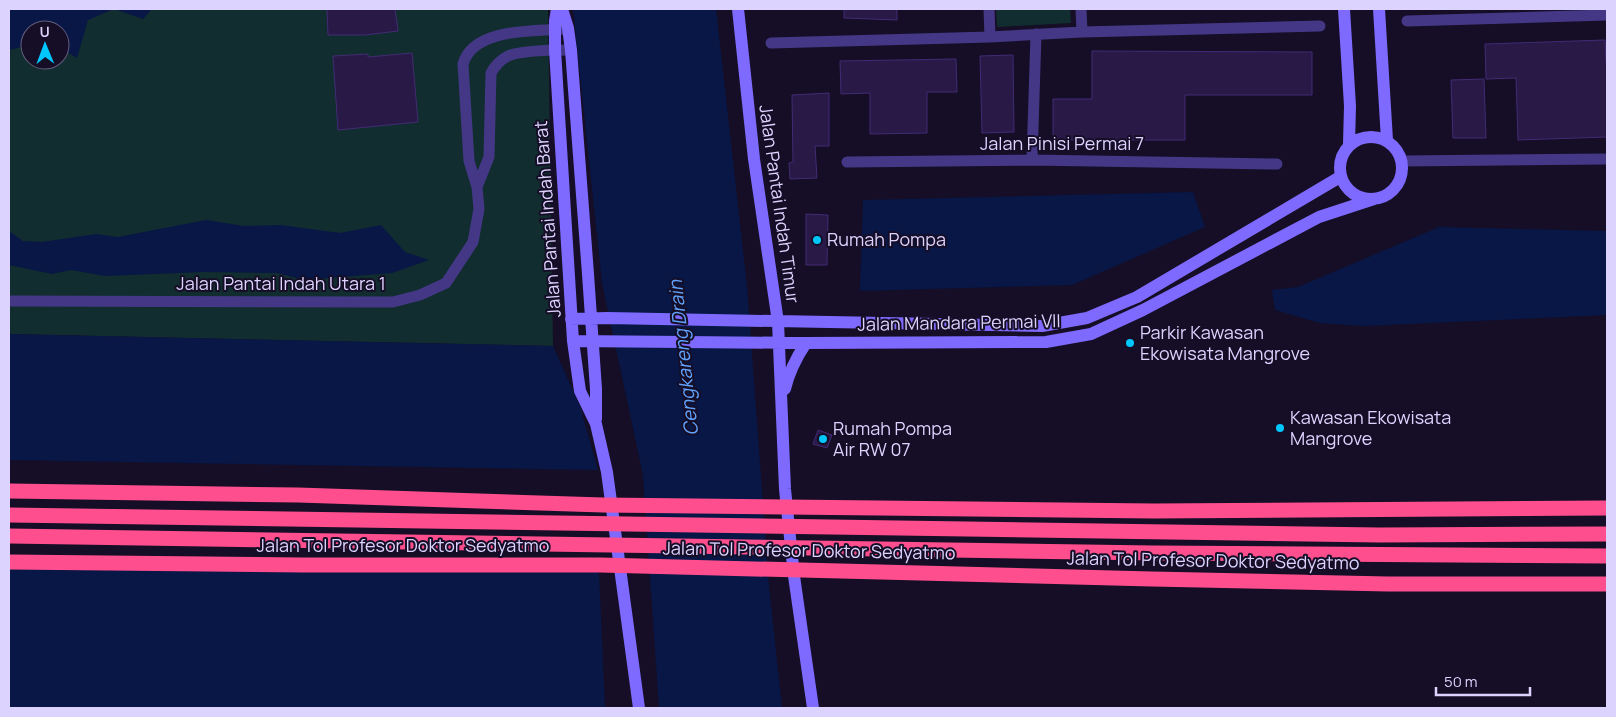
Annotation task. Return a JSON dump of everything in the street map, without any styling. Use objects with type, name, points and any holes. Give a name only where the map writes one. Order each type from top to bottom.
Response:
[{"type":"highway","points":[[9,491],[298,494],[603,505],[1144,510],[1607,508]]},
{"type":"highway","name":"Jalan Tol Profesor Doktor Sedyatmo","points":[[9,514],[1380,535],[1607,534]]},
{"type":"highway","name":"Jalan Tol Profesor Doktor Sedyatmo","points":[[9,536],[821,548],[1607,556]]},
{"type":"highway","name":"Jalan Tol Profesor Doktor Sedyatmo","points":[[9,562],[294,565],[601,565],[1329,583],[1607,584]]},
{"type":"main road","name":"Jalan Pantai Indah Barat","points":[[557,9],[554,30],[573,341],[580,391],[596,424]]},
{"type":"main road","name":"Jalan Pantai Indah Barat","points":[[562,9],[568,28],[571,50],[596,388],[596,424],[607,472],[638,708]]},
{"type":"main road","name":"Jalan Pantai Indah Timur","points":[[738,9],[754,159],[778,322],[785,489],[794,576],[813,708]]},
{"type":"main road","points":[[1344,9],[1350,106],[1349,144]]},
{"type":"main road","points":[[1379,9],[1387,140]]},
{"type":"main road","points":[[1367,136],[1377,137],[1387,140],[1397,149],[1402,161],[1402,173],[1398,184],[1392,191],[1384,197],[1374,199],[1365,199],[1350,191],[1340,177],[1339,168],[1342,155],[1349,144],[1367,136]]},
{"type":"main road","name":"Jalan Mandara Permai VII","points":[[571,319],[753,320],[1042,326],[1087,318],[1137,297],[1340,177]]},
{"type":"main road","name":"Jalan Mandara Permai VII","points":[[573,341],[806,343],[1046,342],[1091,334],[1143,310],[1319,217],[1374,199]]},
{"type":"main road","name":"Jalan Pantai Indah Timur","points":[[782,404],[790,371],[806,343]]},
{"type":"street","points":[[989,9],[990,37]]},
{"type":"street","points":[[1081,9],[1082,32]]},
{"type":"street","points":[[1407,22],[1607,15]]},
{"type":"street","points":[[771,43],[1320,26]]},
{"type":"street","name":"Jalan Pantai Indah Utara 1","points":[[9,301],[393,302],[420,295],[446,283],[473,242],[479,209],[477,187],[469,161],[463,64],[465,58],[478,43],[504,33],[568,28]]},
{"type":"street","points":[[1032,160],[1036,34]]},
{"type":"street","name":"Jalan Pantai Indah Utara 1","points":[[477,187],[489,157],[491,73],[493,69],[507,56],[571,50]]},
{"type":"street","name":"Jalan Pinisi Permai 7","points":[[847,162],[1032,160],[1277,164]]},
{"type":"street","points":[[1402,161],[1607,160]]},
{"type":"green space","points":[[9,9],[548,9],[553,346],[9,334]]},
{"type":"green space","points":[[996,9],[1070,9],[1071,23],[997,27]]},
{"type":"water","points":[[9,9],[114,9],[88,20],[77,58],[70,54],[70,20],[20,20],[20,47],[9,50]]},
{"type":"water","points":[[114,9],[152,9],[143,19]]},
{"type":"water","name":"Cengkareng Drain","points":[[573,9],[716,9],[747,286],[769,586],[782,708],[659,708],[643,475],[602,283]]},
{"type":"water","points":[[1193,192],[1205,227],[1072,285],[860,291],[863,200]]},
{"type":"water","points":[[206,220],[244,226],[281,225],[340,233],[381,225],[405,252],[429,260],[392,273],[305,280],[277,273],[204,272],[105,276],[71,270],[52,274],[9,265],[9,231],[23,241],[42,242],[96,234],[118,237]]},
{"type":"water","points":[[1439,227],[1607,231],[1607,315],[1364,326],[1320,323],[1275,310],[1272,290],[1298,287]]},
{"type":"water","points":[[9,334],[553,346],[580,406],[598,470],[9,460]]},
{"type":"water","points":[[9,565],[599,571],[605,708],[9,708]]},
{"type":"building","points":[[327,9],[395,9],[398,31],[365,35],[328,35]]},
{"type":"building","points":[[844,9],[897,9],[897,20],[844,18]]},
{"type":"building","points":[[1605,40],[1607,62],[1607,137],[1518,140],[1516,78],[1486,79],[1485,44]]},
{"type":"building","points":[[1092,51],[1312,52],[1312,95],[1185,95],[1185,140],[1053,140],[1053,99],[1092,99]]},
{"type":"building","points":[[412,53],[418,122],[338,130],[333,56],[368,54],[368,57]]},
{"type":"building","points":[[1013,55],[1014,132],[982,133],[980,56]]},
{"type":"building","points":[[956,59],[957,92],[927,92],[927,133],[870,134],[870,93],[841,94],[840,61]]},
{"type":"building","points":[[1484,79],[1486,138],[1453,138],[1451,80]]},
{"type":"building","points":[[829,93],[829,146],[815,146],[817,178],[790,179],[789,163],[793,162],[792,95]]},
{"type":"building","name":"Rumah Pompa","points":[[806,214],[828,215],[827,265],[806,265]]},
{"type":"building","name":"Rumah Pompa Air RW 07","points":[[818,430],[832,435],[827,448],[813,444]]},
{"type":"place","name":"Rumah Pompa","points":[[817,240]]},
{"type":"place","name":"Parkir Kawasan Ekowisata Mangrove","points":[[1130,343]]},
{"type":"place","name":"Kawasan Ekowisata Mangrove","points":[[1280,428]]},
{"type":"place","name":"Rumah Pompa Air RW 07","points":[[823,439]]}]
